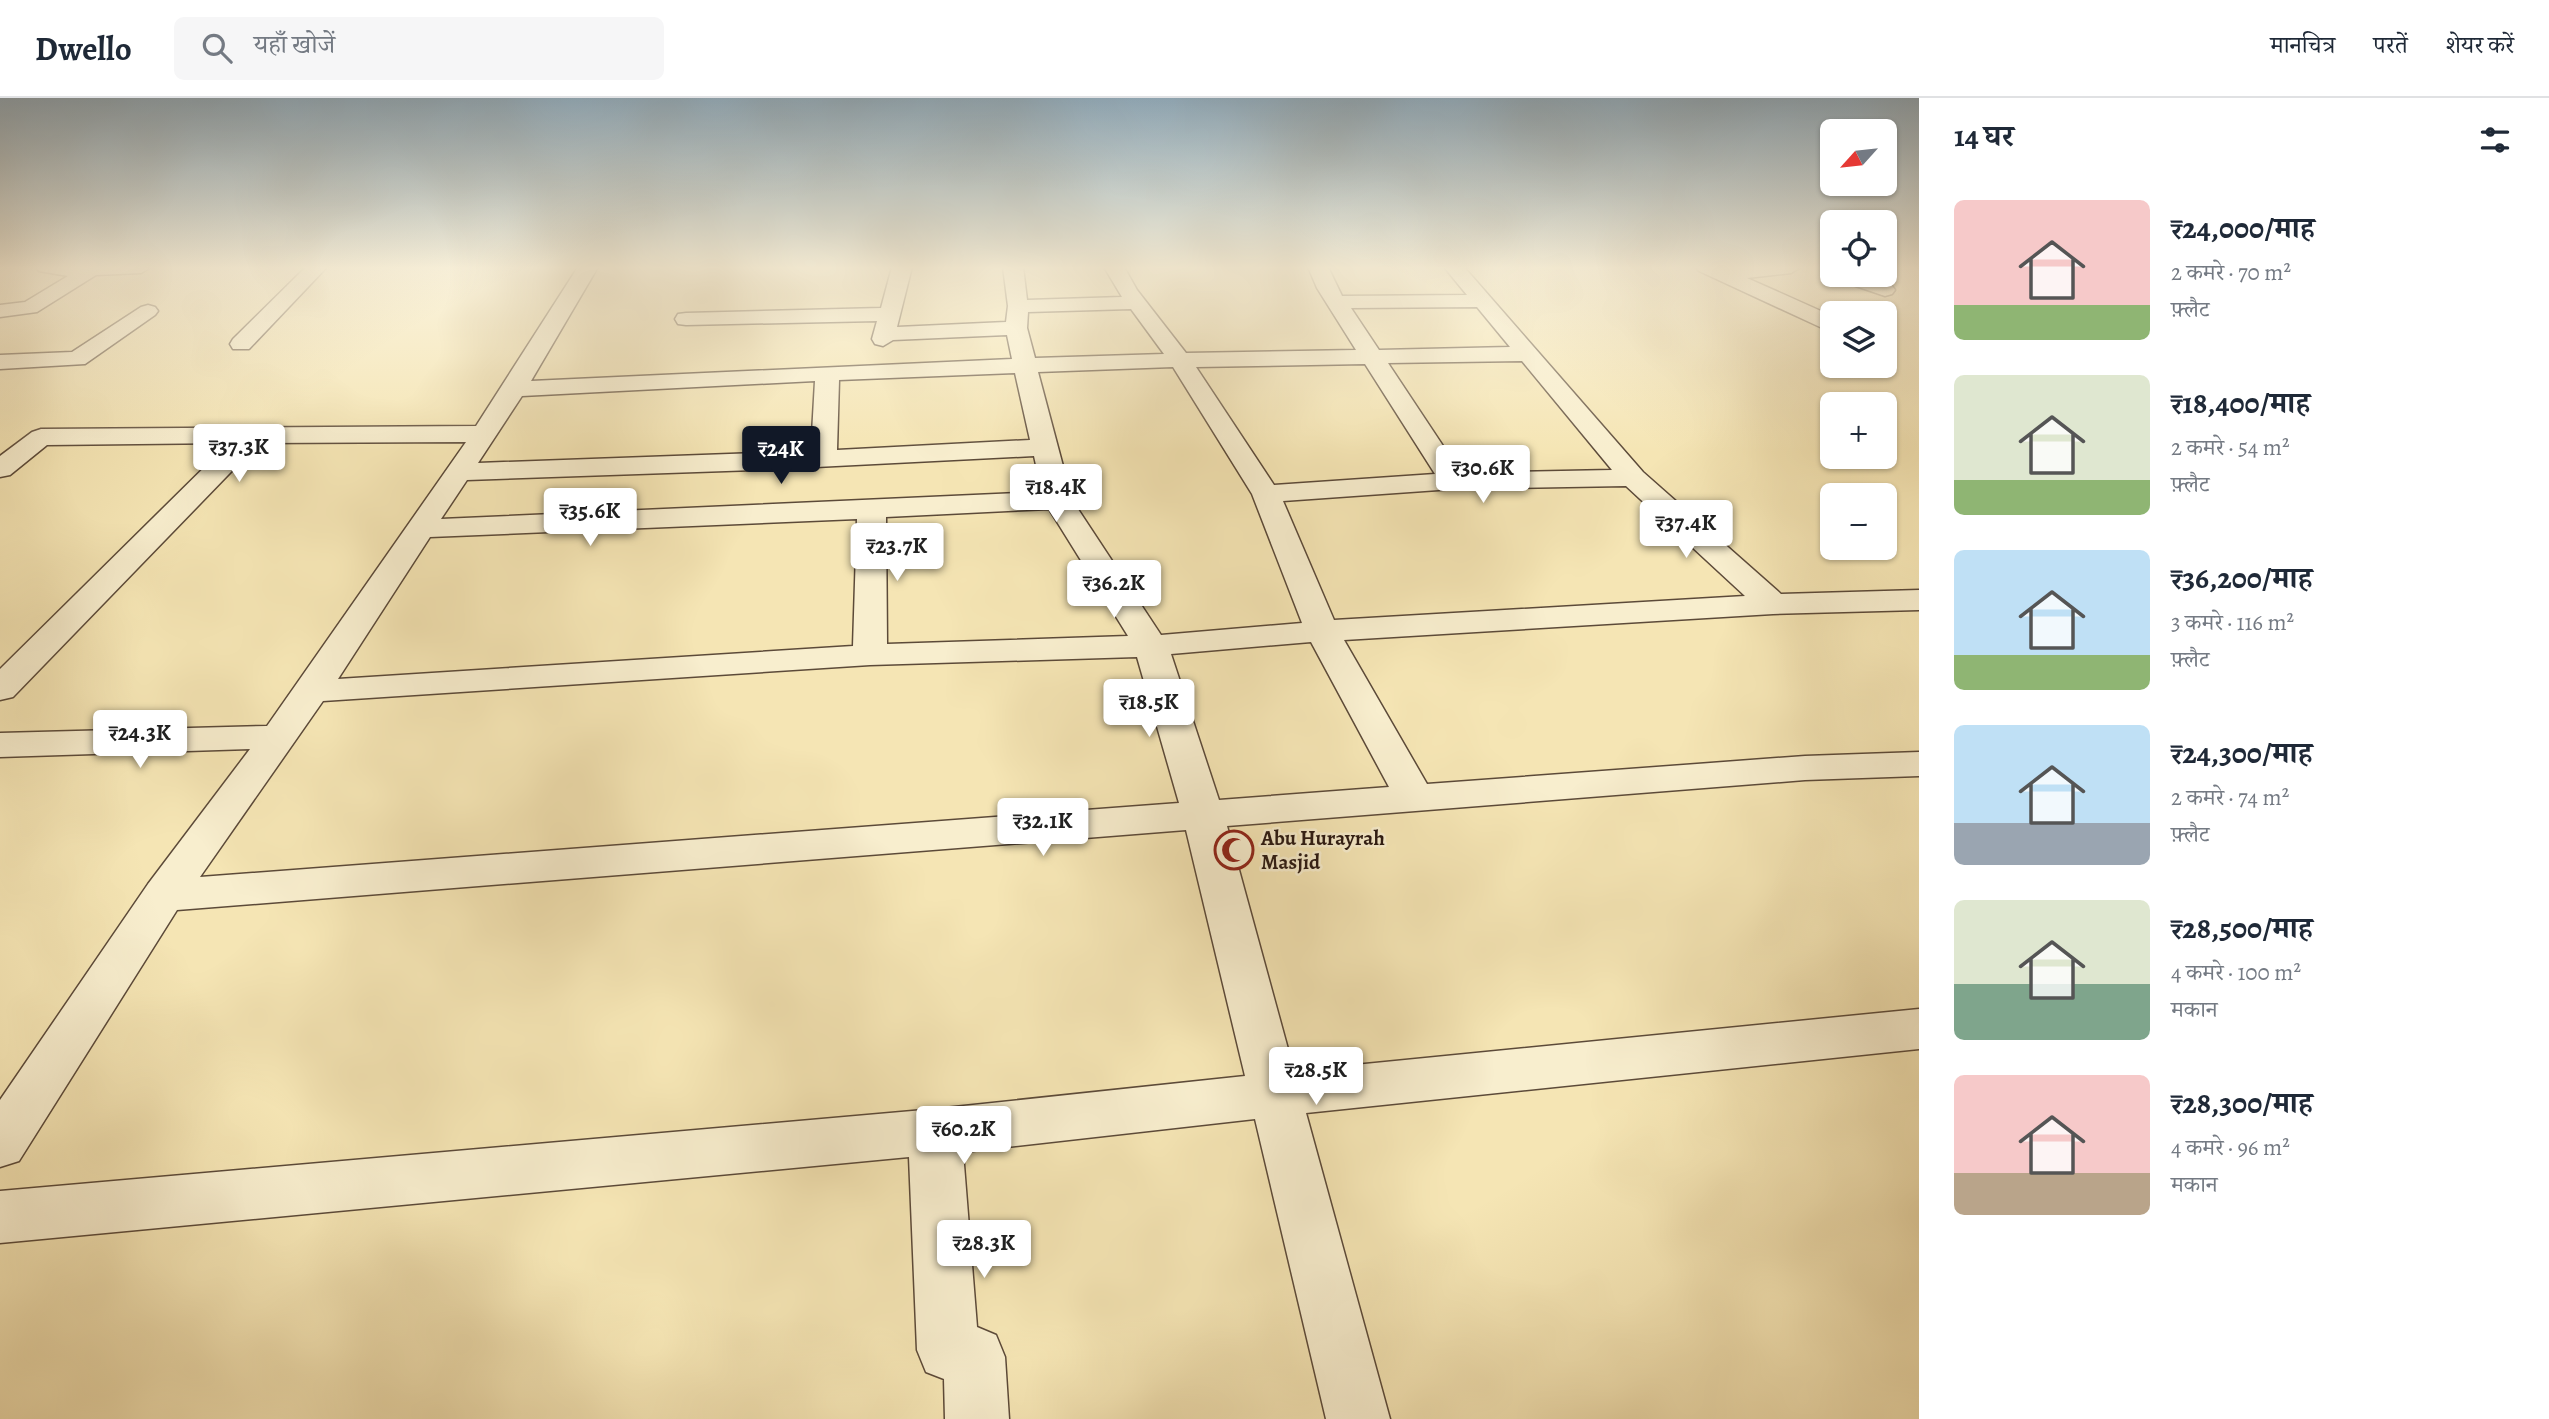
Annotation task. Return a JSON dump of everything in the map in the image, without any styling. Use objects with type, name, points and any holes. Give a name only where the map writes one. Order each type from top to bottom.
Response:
[{"type":"street","points":[[0,362],[77,359],[122,329]]},
{"type":"street","points":[[241,344],[256,329]]},
{"type":"street","points":[[0,1144],[164,895],[312,691],[514,389],[551,329]]},
{"type":"street","points":[[877,372],[886,329]]},
{"type":"street","points":[[1019,329],[1058,500],[1151,646],[1203,814],[1358,1419]]},
{"type":"street","points":[[1157,329],[1266,494],[1322,631],[1413,797]]},
{"type":"street","points":[[1355,329],[1453,481]]},
{"type":"street","points":[[1506,329],[1633,478],[1773,604]]},
{"type":"street","points":[[514,389],[827,373],[1027,368],[1180,360],[1527,355]]},
{"type":"street","points":[[824,457],[827,373]]},
{"type":"street","points":[[0,469],[41,437],[485,433]]},
{"type":"street","points":[[0,689],[252,435]]},
{"type":"street","points":[[457,472],[755,462],[1046,447]]},
{"type":"street","points":[[755,462],[759,514]]},
{"type":"street","points":[[1266,494],[1453,481],[1633,478]]},
{"type":"street","points":[[419,529],[1058,500]]},
{"type":"street","points":[[870,655],[872,510]]},
{"type":"street","points":[[312,691],[870,655],[1151,646],[1322,631],[1773,604],[1919,600]]},
{"type":"street","points":[[0,745],[279,737]]},
{"type":"street","points":[[164,895],[1413,797],[1805,768],[1919,764]]},
{"type":"street","points":[[0,1217],[935,1132],[1275,1094],[1919,1029]]},
{"type":"street","points":[[935,1132],[948,1350],[974,1357],[977,1419]]},
{"type":"place","name":"Abu Hurayrah Masjid","points":[[1234,850]]}]
